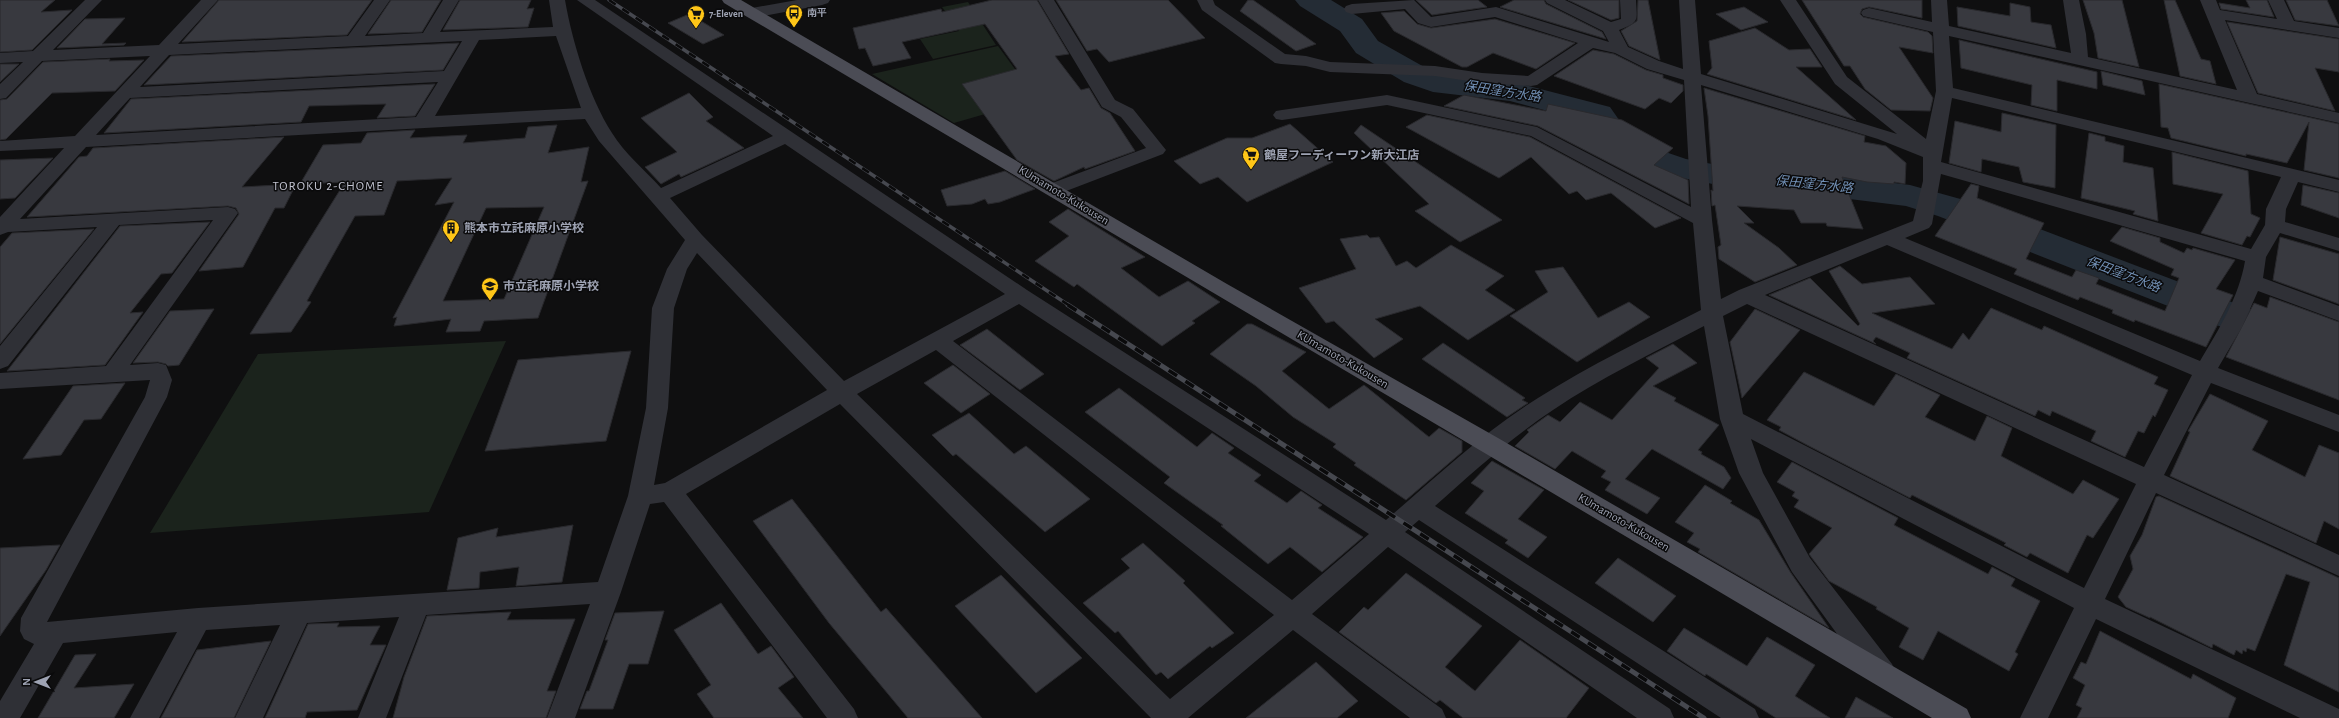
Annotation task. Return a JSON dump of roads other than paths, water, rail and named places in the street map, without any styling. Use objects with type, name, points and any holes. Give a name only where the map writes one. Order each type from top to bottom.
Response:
[{"type":"main road","name":"KUmamoto-Kukousen","points":[[730,0],[1054,189],[1220,289],[1490,444],[1957,718]]},
{"type":"street","points":[[0,94],[94,0]]},
{"type":"street","points":[[1,228],[161,51],[210,0]]},
{"type":"street","points":[[353,41],[382,0]]},
{"type":"street","points":[[428,38],[451,0]]},
{"type":"street","points":[[557,0],[562,31],[591,113],[605,136],[695,239],[842,392],[1168,718],[1293,616],[1490,444],[1545,404],[1603,370],[1746,295],[1922,224],[1945,91],[1939,0]]},
{"type":"street","points":[[585,0],[1020,295],[1388,534],[1660,718]]},
{"type":"street","points":[[752,13],[822,0]]},
{"type":"street","points":[[1046,0],[1108,103],[1127,113],[1157,150],[1054,189]]},
{"type":"street","points":[[1204,0],[1208,7],[1281,59],[1306,61],[1330,67],[1436,71],[1482,78],[1531,81],[1591,42]]},
{"type":"street","points":[[1481,0],[1496,12],[1621,50],[1653,65],[1884,136],[1933,160],[2256,257]]},
{"type":"street","points":[[1553,0],[1610,28],[1621,50]]},
{"type":"street","points":[[1610,28],[1629,21],[1628,0]]},
{"type":"street","points":[[1687,0],[1702,220],[1712,312],[1732,419],[1751,472],[1801,565],[1882,673]]},
{"type":"street","points":[[1788,0],[1841,80],[1894,120],[1933,160]]},
{"type":"street","points":[[2071,0],[2078,34],[2080,60]]},
{"type":"street","points":[[2276,0],[2288,25]]},
{"type":"street","points":[[1352,9],[1406,2],[1424,20],[1431,22],[1496,12]]},
{"type":"street","points":[[2211,7],[2249,97]]},
{"type":"street","points":[[2211,7],[2288,25],[2339,33]]},
{"type":"street","points":[[1869,13],[2339,118]]},
{"type":"street","points":[[0,58],[562,31]]},
{"type":"street","points":[[422,123],[473,36]]},
{"type":"street","points":[[1374,68],[1387,100]]},
{"type":"street","points":[[124,93],[449,76]]},
{"type":"street","points":[[1945,91],[2339,186]]},
{"type":"street","points":[[1282,115],[1387,100],[1537,132],[1702,220]]},
{"type":"street","points":[[0,146],[591,113]]},
{"type":"street","points":[[657,197],[786,136]]},
{"type":"street","points":[[2034,718],[2091,604],[2150,479],[2205,372],[2236,317],[2252,281],[2256,257],[2275,225],[2276,209],[2291,174]]},
{"type":"street","points":[[1,228],[114,219],[228,213],[113,373]]},
{"type":"street","points":[[0,361],[114,219]]},
{"type":"street","points":[[2275,225],[2339,245]]},
{"type":"street","points":[[1889,238],[2205,372],[2339,424]]},
{"type":"street","points":[[562,717],[608,592],[640,496],[656,408],[664,308],[677,269],[695,239]]},
{"type":"street","points":[[2252,281],[2339,314]]},
{"type":"street","points":[[640,496],[670,492],[842,392],[1020,295]]},
{"type":"street","points":[[1746,295],[2339,566]]},
{"type":"street","points":[[938,340],[1293,616],[1432,718]]},
{"type":"street","points":[[0,380],[158,371],[161,380],[156,397],[34,618],[33,631],[39,634],[198,619],[608,592]]},
{"type":"street","points":[[1732,419],[2091,604],[2329,718]]},
{"type":"street","points":[[670,492],[844,718]]},
{"type":"street","points":[[1418,507],[1745,718]]},
{"type":"street","points":[[372,718],[417,604]]},
{"type":"street","points":[[249,718],[299,612]]},
{"type":"street","points":[[144,718],[198,619]]},
{"type":"street","points":[[4,718],[55,633]]},
{"type":"waterway","name":"保田窪方水路","points":[[1310,0],[1351,25],[1367,47],[1415,75],[1433,82],[1510,91],[1573,106],[1598,114],[1619,144],[1630,151],[1679,168],[1733,178],[1793,181],[1910,196],[1951,208],[2339,359]]},
{"type":"railway","points":[[609,0],[1070,306]]},
{"type":"railway","points":[[1068,305],[1704,718]]},
{"type":"place","name":"南平","points":[[794,28]]},
{"type":"place","name":"7-Eleven","points":[[696,29]]},
{"type":"place","name":"鶴屋フーディーワン新大江店","points":[[1251,170]]},
{"type":"place","name":"熊本市立託麻原小学校","points":[[451,243]]},
{"type":"place","name":"市立託麻原小学校","points":[[490,301]]},
{"type":"district","name":"TOROKU 2-CHOME","points":[[328,186]]}]
